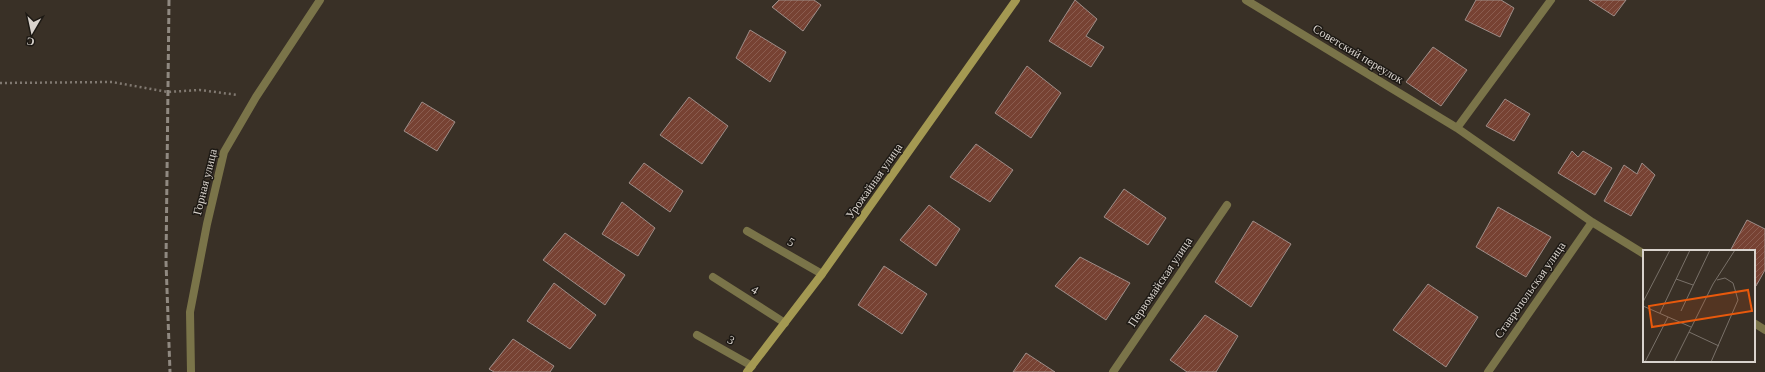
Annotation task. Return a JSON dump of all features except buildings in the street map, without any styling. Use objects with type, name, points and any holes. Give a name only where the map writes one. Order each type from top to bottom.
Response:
[{"type":"main road","name":"Урожайная улица","points":[[750,369],[822,274],[1016,0]]},
{"type":"street","name":"Горная улица","points":[[191,372],[190,312],[207,224],[224,152],[256,97],[320,0]]},
{"type":"street","name":"Советский переулок","points":[[1246,0],[1457,128],[1592,222],[1643,253]]},
{"type":"street","points":[[1457,128],[1551,0]]},
{"type":"street","name":"Первомайская улица","points":[[1114,372],[1226,205]]},
{"type":"street","name":"Ставропольская улица","points":[[1488,372],[1592,222]]},
{"type":"street","name":"5","points":[[747,231],[822,274]]},
{"type":"street","name":"4","points":[[713,277],[785,323]]},
{"type":"street","points":[[1755,324],[1765,330]]},
{"type":"street","name":"3","points":[[697,335],[750,369]]},
{"type":"path","points":[[0,83],[112,82],[168,92],[200,90],[256,97]]},
{"type":"railway","points":[[169,0],[166,262],[170,372]]}]
